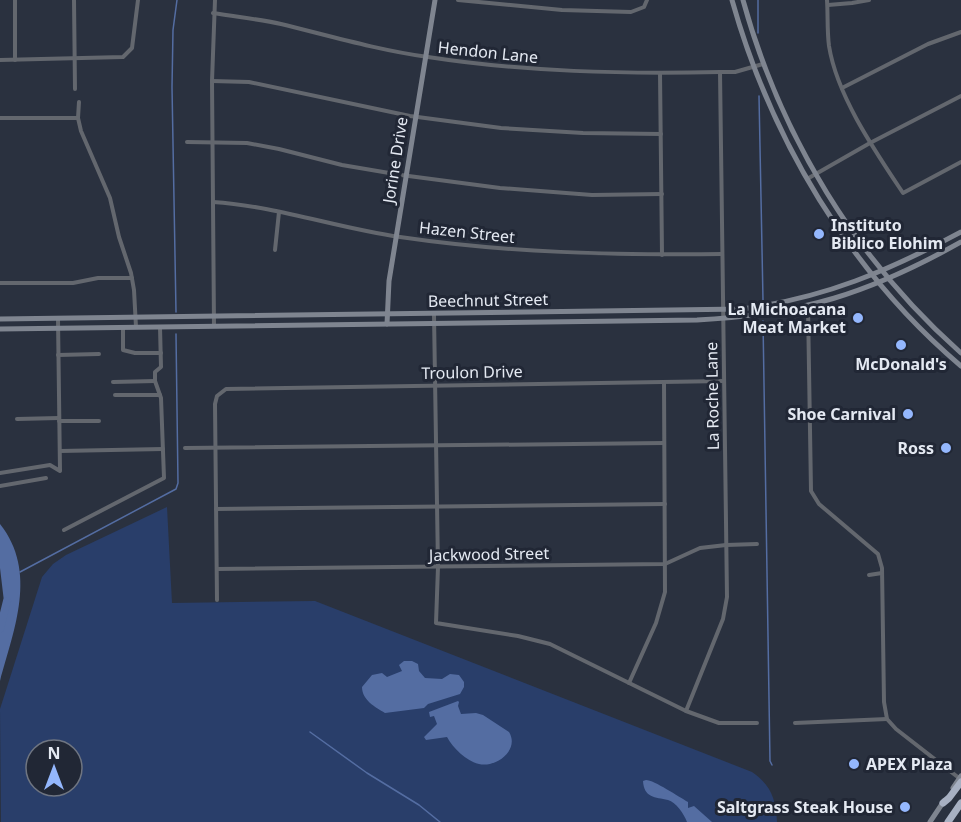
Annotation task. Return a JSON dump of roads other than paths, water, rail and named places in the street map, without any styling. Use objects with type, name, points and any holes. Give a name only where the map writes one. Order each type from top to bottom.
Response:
[{"type":"highway","points":[[943,803],[950,798],[960,779]]},
{"type":"highway","points":[[948,822],[961,803]]},
{"type":"main road","name":"Jorine Drive","points":[[387,324],[389,281],[435,0]]},
{"type":"main road","points":[[732,0],[753,67],[770,108],[807,179],[880,284],[912,319],[961,366]]},
{"type":"main road","points":[[743,0],[763,64],[785,116],[815,174],[842,217],[889,280],[961,353]]},
{"type":"main road","name":"Beechnut Street","points":[[0,319],[528,314],[723,310],[757,307],[808,297],[873,275],[961,232]]},
{"type":"main road","points":[[944,241],[948,249]]},
{"type":"main road","name":"Beechnut Street","points":[[0,329],[723,319],[808,307],[853,294],[889,280],[961,242]]},
{"type":"main road","points":[[632,312],[632,321]]},
{"type":"main road","points":[[528,314],[528,323]]},
{"type":"main road","points":[[300,316],[300,325]]},
{"type":"main road","points":[[930,822],[943,803]]},
{"type":"street","points":[[15,0],[15,60]]},
{"type":"street","points":[[74,0],[75,89]]},
{"type":"street","points":[[0,60],[117,58],[130,52],[135,40],[138,0]]},
{"type":"street","points":[[214,326],[212,81],[215,0]]},
{"type":"street","points":[[459,0],[562,10],[631,12],[644,7],[647,0]]},
{"type":"street","points":[[868,0],[852,3],[827,2],[830,47],[842,88],[870,143],[903,193],[961,162]]},
{"type":"street","name":"Hendon Lane","points":[[213,14],[263,20],[344,42],[426,57],[514,69],[660,73],[735,72],[763,64]]},
{"type":"street","points":[[842,88],[928,44],[961,32]]},
{"type":"street","name":"La Roche Lane","points":[[686,711],[726,609],[720,72]]},
{"type":"street","points":[[660,73],[662,255]]},
{"type":"street","points":[[212,81],[249,82],[416,116],[501,128],[583,133],[661,134]]},
{"type":"street","points":[[807,179],[870,143],[961,96]]},
{"type":"street","points":[[79,102],[78,118],[81,131],[110,198],[132,278],[136,327]]},
{"type":"street","points":[[0,118],[78,118]]},
{"type":"street","points":[[187,142],[247,143],[342,165],[500,188],[592,195],[662,194]]},
{"type":"street","name":"Hazen Street","points":[[213,202],[246,204],[396,236],[497,249],[597,255],[722,254]]},
{"type":"street","points":[[275,250],[279,212]]},
{"type":"street","points":[[0,283],[73,283],[98,278],[132,278]]},
{"type":"street","points":[[808,307],[811,491],[819,504],[878,554],[882,573],[884,702],[887,719],[896,729],[960,779]]},
{"type":"street","points":[[435,315],[438,567],[436,623],[518,636],[550,644],[686,711],[719,723],[757,723]]},
{"type":"street","points":[[0,473],[51,465],[60,471],[58,319]]},
{"type":"street","points":[[123,327],[123,350],[135,353],[161,353]]},
{"type":"street","points":[[64,530],[164,478],[160,395],[155,381],[155,372],[161,367],[160,327]]},
{"type":"street","points":[[58,355],[99,354]]},
{"type":"street","points":[[113,382],[155,381]]},
{"type":"street","name":"Troulon Drive","points":[[215,448],[214,404],[221,393],[231,388],[724,381]]},
{"type":"street","points":[[629,684],[664,599],[664,382]]},
{"type":"street","points":[[115,395],[160,395]]},
{"type":"street","points":[[17,419],[99,421]]},
{"type":"street","points":[[184,448],[664,443]]},
{"type":"street","points":[[215,448],[218,600]]},
{"type":"street","points":[[60,451],[163,449]]},
{"type":"street","points":[[0,486],[46,478]]},
{"type":"street","points":[[216,509],[664,504]]},
{"type":"street","name":"Jackwood Street","points":[[217,569],[665,564],[699,549],[757,544]]},
{"type":"street","points":[[869,575],[882,573]]},
{"type":"street","points":[[795,723],[887,719]]},
{"type":"waterway","points":[[176,312],[172,87],[173,30],[177,0]]},
{"type":"waterway","points":[[758,0],[758,33]]},
{"type":"waterway","points":[[759,96],[763,300]]},
{"type":"waterway","points":[[763,321],[770,761],[772,765]]},
{"type":"waterway","points":[[20,572],[176,489],[178,483],[176,334]]},
{"type":"waterway","points":[[0,629],[7,601]]},
{"type":"waterway","points":[[310,732],[367,773],[419,805],[440,822]]},
{"type":"place","name":"Instituto Biblico Elohim","points":[[819,234]]},
{"type":"place","name":"La Michoacana Meat Market","points":[[858,318]]},
{"type":"place","name":"McDonald's","points":[[901,345]]},
{"type":"place","name":"Shoe Carnival","points":[[908,414]]},
{"type":"place","name":"Ross","points":[[946,448]]},
{"type":"place","name":"APEX Plaza","points":[[854,764]]},
{"type":"place","name":"Saltgrass Steak House","points":[[905,807]]}]
